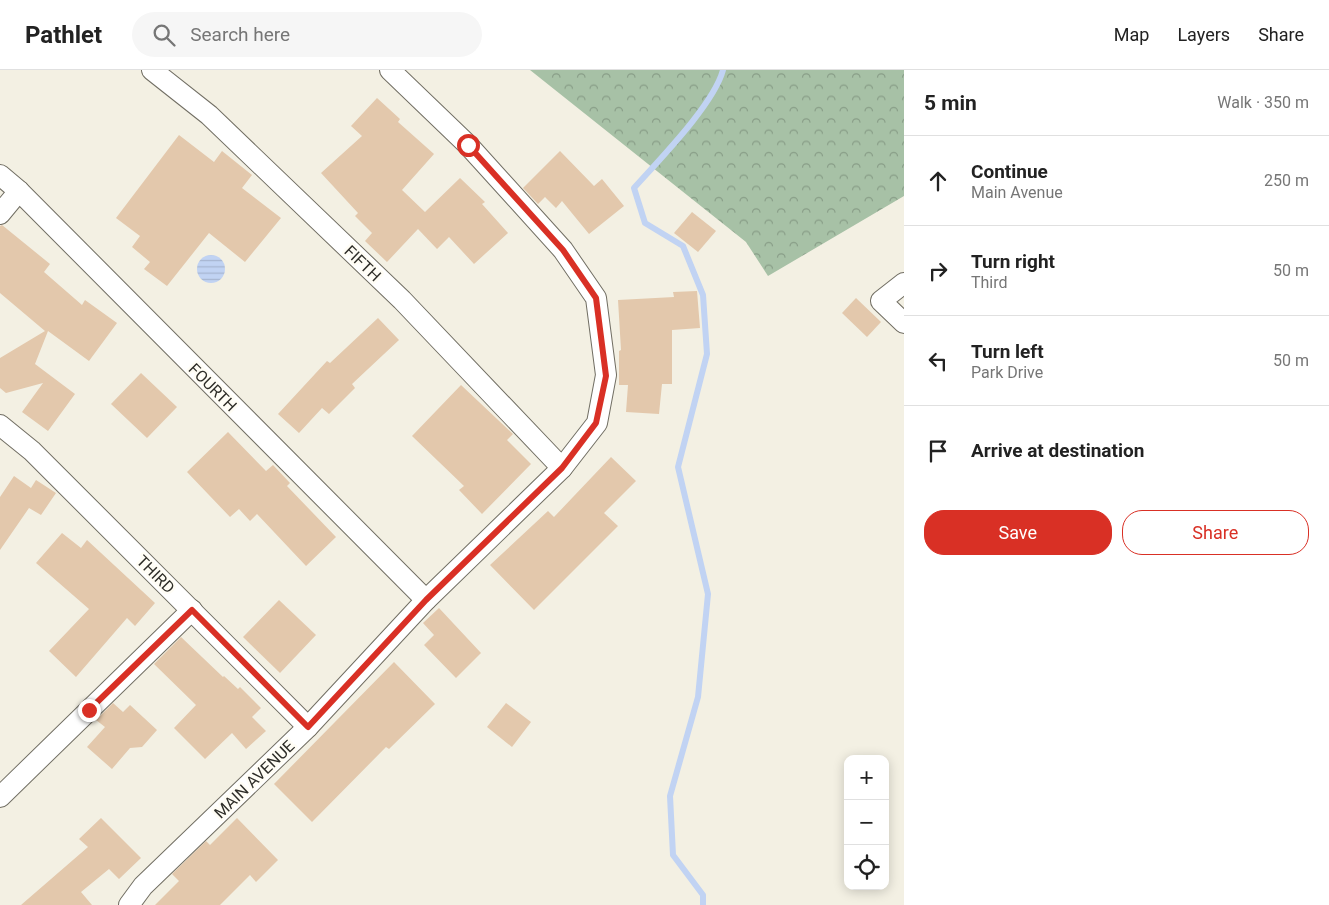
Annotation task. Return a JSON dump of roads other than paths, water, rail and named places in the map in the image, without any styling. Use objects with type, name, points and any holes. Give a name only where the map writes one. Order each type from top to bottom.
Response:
[{"type":"street","name":"FIFTH","points":[[152,70],[209,115],[402,300],[562,468]]},
{"type":"street","name":"MAIN AVENUE","points":[[129,905],[143,886],[308,727],[426,600],[562,468],[596,423],[606,376],[596,298],[563,250],[468,145],[390,70]]},
{"type":"street","name":"FOURTH","points":[[0,175],[19,191],[426,600]]},
{"type":"street","points":[[0,214],[19,191]]},
{"type":"street","points":[[904,284],[881,301],[904,324]]},
{"type":"street","name":"THIRD","points":[[0,425],[32,451],[308,727]]},
{"type":"street","points":[[0,797],[192,610]]},
{"type":"water","points":[[211,255],[221,259],[225,269],[221,279],[211,283],[201,279],[197,269],[201,259]]},
{"type":"waterway","points":[[703,905],[703,895],[673,855],[670,796],[698,697],[708,594],[678,467],[707,354],[703,295],[683,246],[645,223],[634,188],[697,115],[718,84],[723,70]]}]
